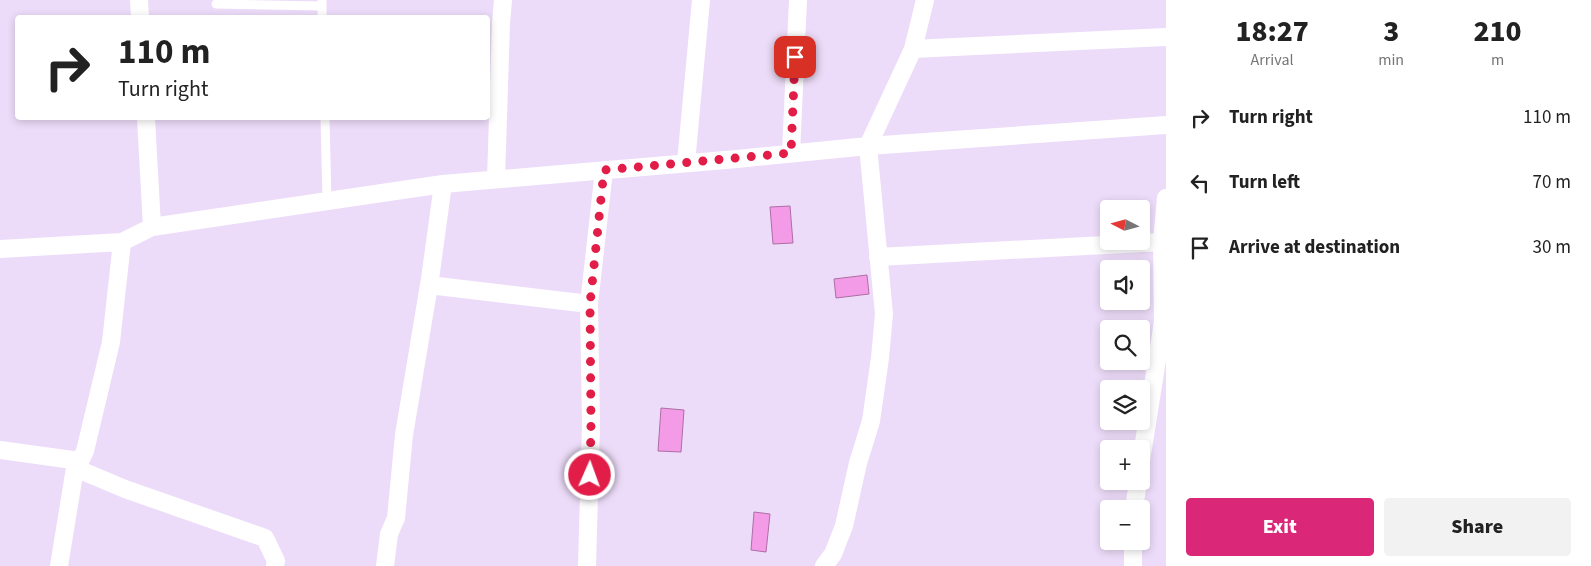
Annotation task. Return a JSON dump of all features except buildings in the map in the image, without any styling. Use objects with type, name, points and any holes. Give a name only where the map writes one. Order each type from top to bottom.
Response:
[{"type":"street","points":[[139,0],[140,15]]},
{"type":"street","points":[[496,179],[500,23],[503,0]]},
{"type":"street","points":[[686,163],[701,0]]},
{"type":"street","points":[[791,153],[798,0]]},
{"type":"street","points":[[824,566],[833,554],[844,526],[858,462],[871,421],[880,358],[884,314],[868,146],[913,49],[925,0]]},
{"type":"street","points":[[913,49],[1166,37]]},
{"type":"street","points":[[146,120],[152,227]]},
{"type":"street","points":[[0,249],[122,242],[152,227],[442,184],[868,146],[1166,125]]},
{"type":"street","points":[[587,566],[591,424],[590,304],[604,170]]},
{"type":"street","points":[[385,566],[389,534],[396,518],[404,435],[429,285],[442,184]]},
{"type":"street","points":[[1145,440],[1165,322],[1162,242],[1166,198]]},
{"type":"street","points":[[59,566],[78,464],[85,451],[112,342],[122,242]]},
{"type":"street","points":[[878,257],[1162,242]]},
{"type":"street","points":[[429,285],[590,304]]},
{"type":"street","points":[[0,450],[78,464],[125,489],[265,538],[276,561],[275,566]]},
{"type":"street","points":[[1133,550],[1133,566]]},
{"type":"lane","points":[[216,4],[322,3]]},
{"type":"lane","points":[[325,120],[327,201]]},
{"type":"route","points":[[590,475],[590,304],[604,170],[791,153],[795,57]]}]
